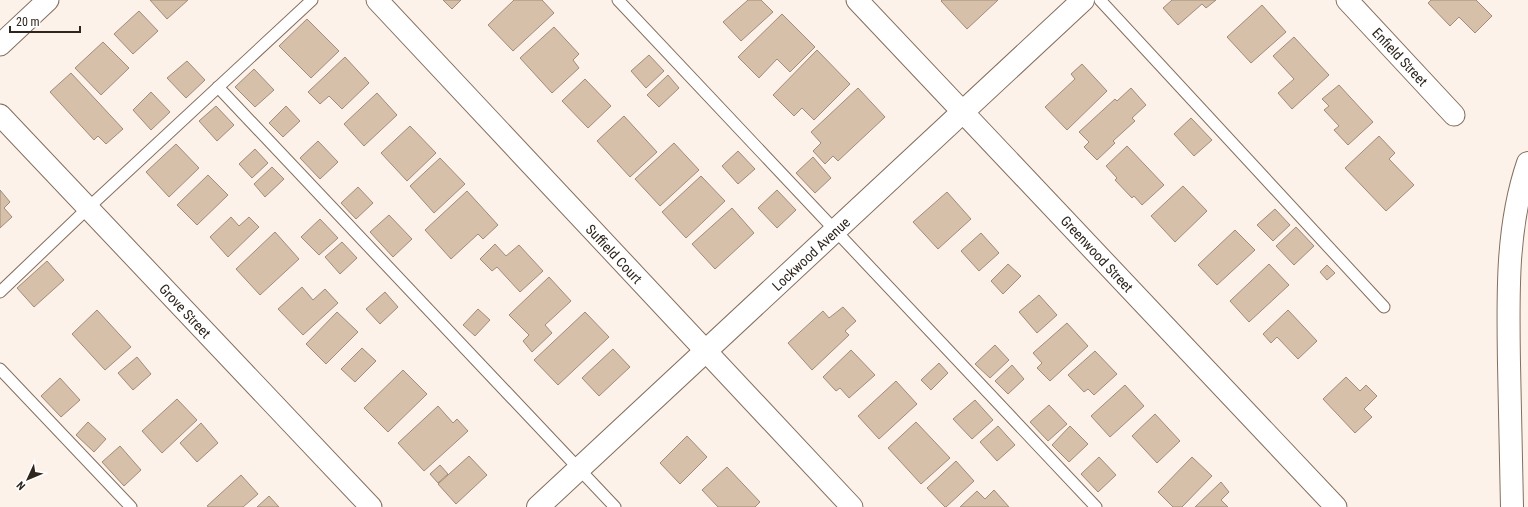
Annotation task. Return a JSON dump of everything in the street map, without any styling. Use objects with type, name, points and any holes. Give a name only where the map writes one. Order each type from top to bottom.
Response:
[{"type":"main road","name":"Lockwood Avenue","points":[[538,507],[1083,0]]},
{"type":"main road","points":[[1512,507],[1508,321],[1510,271],[1512,229],[1522,182],[1528,163]]},
{"type":"street","points":[[0,45],[48,0]]},
{"type":"street","name":"Suffield Court","points":[[376,0],[852,507]]},
{"type":"street","name":"Greenwood Street","points":[[857,0],[1336,507]]},
{"type":"street","name":"Enfield Street","points":[[1347,0],[1454,115]]},
{"type":"street","name":"Grove Street","points":[[0,115],[370,507]]},
{"type":"lane","points":[[0,292],[312,0]]},
{"type":"lane","points":[[618,0],[1096,507]]},
{"type":"lane","points":[[1100,0],[1384,307]]},
{"type":"lane","points":[[218,87],[615,507]]},
{"type":"lane","points":[[0,369],[131,507]]},
{"type":"building","points":[[150,0],[188,0],[167,19]]},
{"type":"building","points":[[443,0],[461,0],[452,9]]},
{"type":"building","points":[[514,0],[542,0],[554,13],[513,51],[488,25]]},
{"type":"building","points":[[748,0],[761,0],[773,12],[741,41],[723,22]]},
{"type":"building","points":[[998,0],[967,29],[941,1]]},
{"type":"building","points":[[1172,0],[1216,0],[1206,8],[1202,4],[1178,25],[1163,8]]},
{"type":"building","points":[[1431,0],[1476,0],[1492,16],[1475,33],[1459,17],[1450,26],[1428,3]]},
{"type":"building","points":[[1262,5],[1286,32],[1251,63],[1227,37]]},
{"type":"building","points":[[139,11],[158,31],[133,54],[114,34]]},
{"type":"building","points":[[782,14],[815,47],[790,72],[777,59],[759,78],[738,57]]},
{"type":"building","points":[[307,19],[339,51],[311,78],[279,46]]},
{"type":"building","points":[[554,27],[579,54],[573,60],[579,68],[552,93],[520,58]]},
{"type":"building","points":[[1294,37],[1329,75],[1292,109],[1278,93],[1294,79],[1273,56]]},
{"type":"building","points":[[103,42],[129,68],[101,95],[75,68]]},
{"type":"building","points":[[817,50],[850,84],[814,120],[802,108],[794,116],[773,95]]},
{"type":"building","points":[[649,55],[664,71],[646,88],[631,71]]},
{"type":"building","points":[[345,57],[369,83],[342,109],[329,96],[320,104],[308,92]]},
{"type":"building","points":[[187,61],[205,80],[186,98],[167,78]]},
{"type":"building","points":[[1082,64],[1107,91],[1067,130],[1045,107],[1075,79],[1071,74]]},
{"type":"building","points":[[254,69],[274,90],[255,107],[235,87]]},
{"type":"building","points":[[71,73],[123,129],[106,144],[98,136],[94,140],[50,92]]},
{"type":"building","points":[[668,75],[679,88],[659,107],[647,95]]},
{"type":"building","points":[[585,79],[611,106],[588,128],[562,101]]},
{"type":"building","points":[[1339,85],[1373,122],[1348,145],[1334,130],[1339,126],[1324,110],[1329,106],[1322,99]]},
{"type":"building","points":[[858,88],[885,117],[838,161],[833,156],[825,164],[813,151],[821,143],[811,132]]},
{"type":"building","points":[[1131,88],[1146,105],[1132,118],[1135,121],[1113,141],[1115,143],[1097,160],[1084,147],[1089,142],[1079,132],[1115,99],[1117,101]]},
{"type":"building","points":[[151,92],[170,112],[151,130],[133,110]]},
{"type":"building","points":[[377,93],[397,115],[364,146],[344,124]]},
{"type":"building","points":[[216,106],[234,125],[217,141],[199,121]]},
{"type":"building","points":[[286,106],[300,121],[283,137],[269,123]]},
{"type":"building","points":[[624,116],[657,152],[630,177],[597,141]]},
{"type":"building","points":[[1191,118],[1212,140],[1194,156],[1174,134]]},
{"type":"building","points":[[410,126],[436,153],[407,181],[381,153]]},
{"type":"building","points":[[1379,136],[1395,153],[1389,159],[1414,185],[1386,211],[1345,168]]},
{"type":"building","points":[[318,141],[338,162],[320,179],[300,158]]},
{"type":"building","points":[[674,143],[699,170],[660,206],[635,179]]},
{"type":"building","points":[[176,144],[199,168],[169,197],[146,172]]},
{"type":"building","points":[[1127,146],[1164,185],[1142,205],[1134,196],[1132,198],[1115,180],[1117,178],[1106,166]]},
{"type":"building","points":[[255,149],[268,163],[252,178],[239,164]]},
{"type":"building","points":[[738,151],[755,169],[738,184],[722,166]]},
{"type":"building","points":[[813,157],[831,178],[815,193],[796,173]]},
{"type":"building","points":[[440,158],[465,184],[434,213],[410,186]]},
{"type":"building","points":[[272,167],[284,179],[265,197],[254,184]]},
{"type":"building","points":[[208,175],[228,195],[197,225],[177,205]]},
{"type":"building","points":[[701,176],[725,201],[686,238],[662,212]]},
{"type":"building","points":[[1183,186],[1207,211],[1175,242],[1151,216]]},
{"type":"building","points":[[358,187],[373,203],[356,219],[341,203]]},
{"type":"building","points":[[0,190],[10,202],[4,208],[12,217],[0,228]]},
{"type":"building","points":[[777,190],[796,210],[777,228],[758,208]]},
{"type":"building","points":[[467,191],[498,225],[483,239],[478,234],[451,259],[425,230]]},
{"type":"building","points":[[947,192],[971,219],[938,249],[913,222]]},
{"type":"building","points":[[732,208],[754,233],[715,269],[692,244]]},
{"type":"building","points":[[1275,209],[1290,225],[1273,241],[1257,225]]},
{"type":"building","points":[[389,215],[412,239],[393,257],[370,232]]},
{"type":"building","points":[[231,217],[239,226],[249,217],[259,227],[228,257],[210,237]]},
{"type":"building","points":[[320,219],[338,238],[319,255],[301,237]]},
{"type":"building","points":[[1296,227],[1314,246],[1294,265],[1276,246]]},
{"type":"building","points":[[1235,230],[1255,250],[1217,285],[1198,265]]},
{"type":"building","points":[[275,232],[299,259],[260,295],[236,269]]},
{"type":"building","points":[[981,233],[999,253],[979,271],[961,251]]},
{"type":"building","points":[[342,242],[357,258],[340,274],[325,257]]},
{"type":"building","points":[[495,244],[506,256],[519,245],[543,271],[520,292],[497,267],[492,271],[480,259]]},
{"type":"building","points":[[47,261],[64,280],[34,307],[17,288]]},
{"type":"building","points":[[1008,264],[1021,276],[1003,294],[991,281]]},
{"type":"building","points":[[1269,264],[1289,285],[1249,322],[1230,301]]},
{"type":"building","points":[[1327,265],[1335,273],[1327,280],[1320,272]]},
{"type":"building","points":[[549,277],[571,301],[545,325],[552,333],[532,352],[523,341],[529,335],[509,315]]},
{"type":"building","points":[[302,287],[313,300],[325,289],[338,303],[303,335],[278,309]]},
{"type":"building","points":[[385,292],[398,307],[380,324],[366,309]]},
{"type":"building","points":[[1039,295],[1057,315],[1037,333],[1019,312]]},
{"type":"building","points":[[843,307],[856,321],[845,331],[849,335],[812,370],[788,343],[823,311],[829,318]]},
{"type":"building","points":[[478,309],[490,320],[475,336],[463,325]]},
{"type":"building","points":[[97,310],[131,347],[105,370],[72,334]]},
{"type":"building","points":[[1288,310],[1317,341],[1298,359],[1277,337],[1271,343],[1263,334]]},
{"type":"building","points":[[337,312],[358,332],[326,364],[306,344]]},
{"type":"building","points":[[585,312],[609,337],[558,385],[534,360]]},
{"type":"building","points":[[1067,323],[1088,346],[1050,381],[1037,368],[1042,363],[1033,353]]},
{"type":"building","points":[[995,345],[1009,360],[990,378],[975,364]]},
{"type":"building","points":[[362,348],[376,361],[355,382],[341,369]]},
{"type":"building","points":[[613,349],[630,367],[599,396],[582,378]]},
{"type":"building","points":[[851,350],[875,375],[849,398],[840,388],[836,391],[823,377]]},
{"type":"building","points":[[1095,351],[1117,374],[1094,395],[1088,389],[1084,392],[1068,375]]},
{"type":"building","points":[[137,357],[151,374],[133,390],[118,373]]},
{"type":"building","points":[[939,363],[948,373],[931,390],[921,380]]},
{"type":"building","points":[[1012,365],[1024,379],[1008,394],[995,381]]},
{"type":"building","points":[[403,370],[427,394],[388,432],[364,408]]},
{"type":"building","points":[[1346,377],[1360,391],[1366,385],[1377,396],[1364,409],[1372,417],[1355,433],[1323,399]]},
{"type":"building","points":[[60,378],[80,400],[61,417],[41,396]]},
{"type":"building","points":[[896,381],[917,404],[879,439],[858,416]]},
{"type":"building","points":[[1125,385],[1144,406],[1110,437],[1091,416]]},
{"type":"building","points":[[177,399],[197,420],[162,453],[142,431]]},
{"type":"building","points":[[975,400],[993,420],[972,439],[953,419]]},
{"type":"building","points":[[1049,405],[1067,424],[1048,441],[1030,422]]},
{"type":"building","points":[[438,406],[453,423],[457,419],[468,431],[424,471],[398,443]]},
{"type":"building","points":[[1155,414],[1180,441],[1157,463],[1132,436]]},
{"type":"building","points":[[88,422],[106,439],[94,452],[76,435]]},
{"type":"building","points":[[916,422],[950,458],[921,484],[888,448]]},
{"type":"building","points":[[201,423],[218,443],[197,462],[180,443]]},
{"type":"building","points":[[998,426],[1015,445],[997,461],[980,442]]},
{"type":"building","points":[[1070,426],[1088,444],[1069,462],[1052,445]]},
{"type":"building","points":[[687,436],[707,457],[680,484],[660,463]]},
{"type":"building","points":[[120,446],[141,470],[124,486],[102,462]]},
{"type":"building","points":[[469,456],[487,475],[456,504],[438,484]]},
{"type":"building","points":[[1099,457],[1116,475],[1098,492],[1081,474]]},
{"type":"building","points":[[1192,457],[1212,476],[1182,507],[1173,507],[1158,492]]},
{"type":"building","points":[[956,461],[974,481],[945,507],[927,488]]},
{"type":"building","points":[[440,465],[448,474],[438,483],[430,474]]},
{"type":"building","points":[[727,467],[760,502],[755,507],[718,507],[702,490]]},
{"type":"building","points":[[241,475],[258,494],[243,507],[207,506]]},
{"type":"building","points":[[1221,482],[1229,492],[1221,500],[1228,507],[1195,507]]},
{"type":"building","points":[[994,490],[1009,507],[960,507],[977,491],[985,499]]},
{"type":"building","points":[[269,496],[279,507],[257,507]]}]
